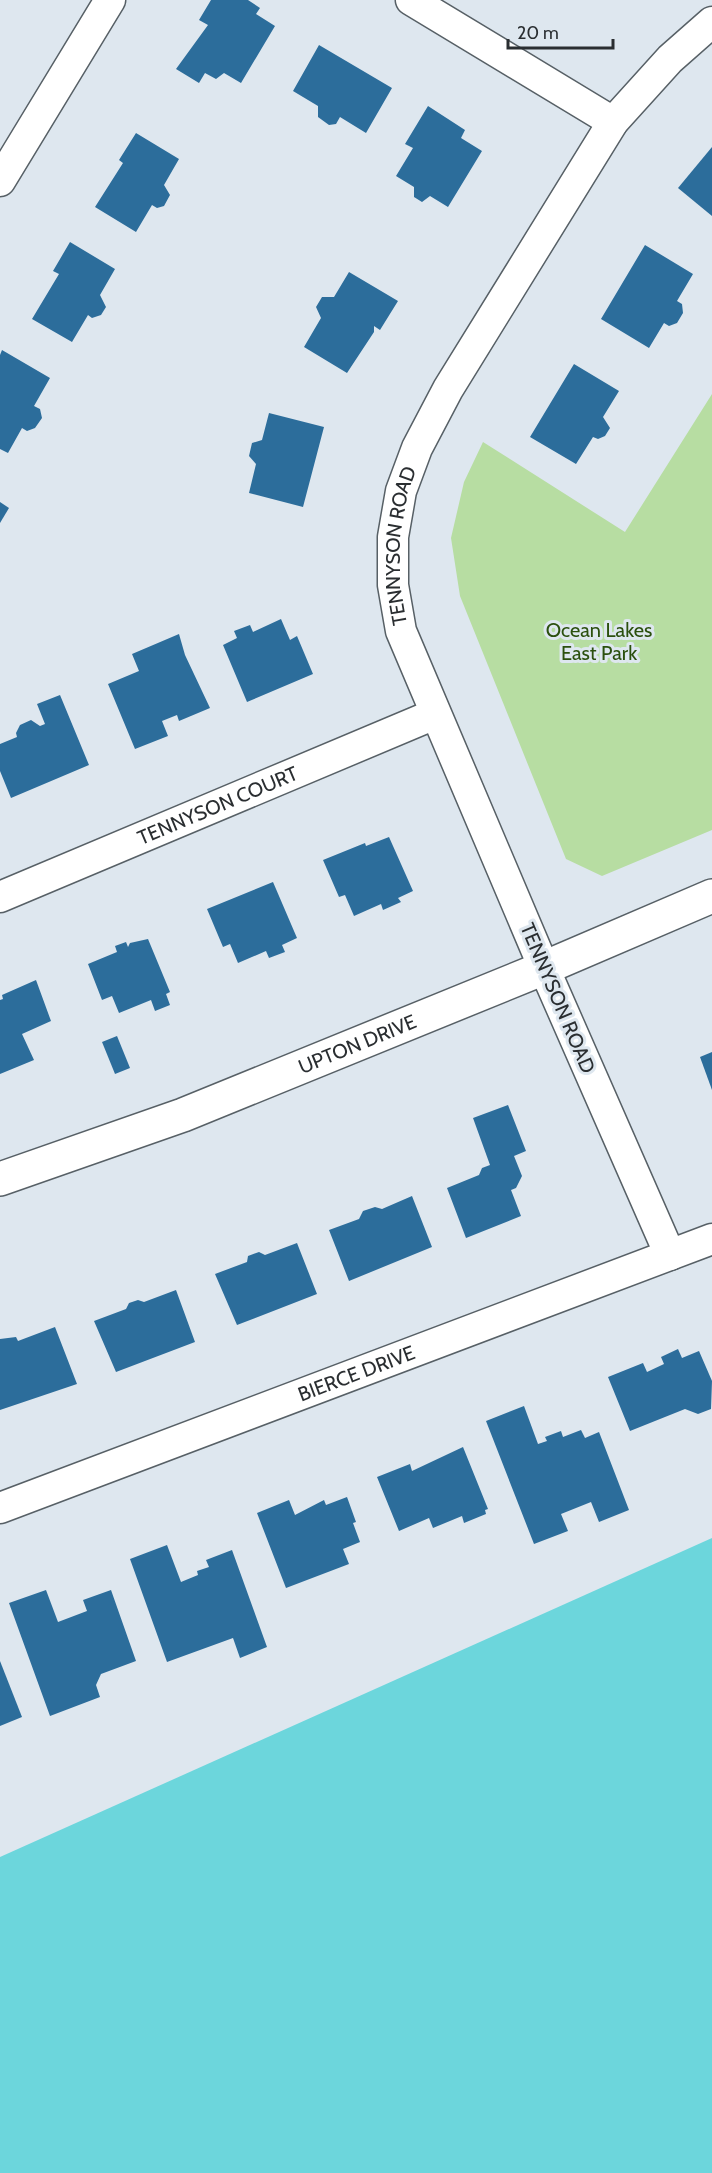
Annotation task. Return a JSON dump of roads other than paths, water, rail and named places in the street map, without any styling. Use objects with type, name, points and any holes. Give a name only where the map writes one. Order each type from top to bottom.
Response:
[{"type":"main road","name":"UPTON DRIVE","points":[[0,1179],[183,1115],[544,968],[712,896]]},
{"type":"street","points":[[0,181],[110,0]]},
{"type":"street","points":[[411,0],[613,122]]},
{"type":"street","name":"TENNYSON ROAD","points":[[670,1255],[544,968],[401,631],[393,585],[393,537],[401,491],[417,448],[448,389],[613,122],[670,59],[712,22]]},
{"type":"street","name":"TENNYSON COURT","points":[[0,897],[435,714]]},
{"type":"street","name":"BIERCE DRIVE","points":[[0,1508],[712,1239]]},
{"type":"water","points":[[712,1538],[712,2173],[0,2173],[0,1857]]},
{"type":"park label","name":"Ocean Lakes East Park","points":[[599,642]]}]
